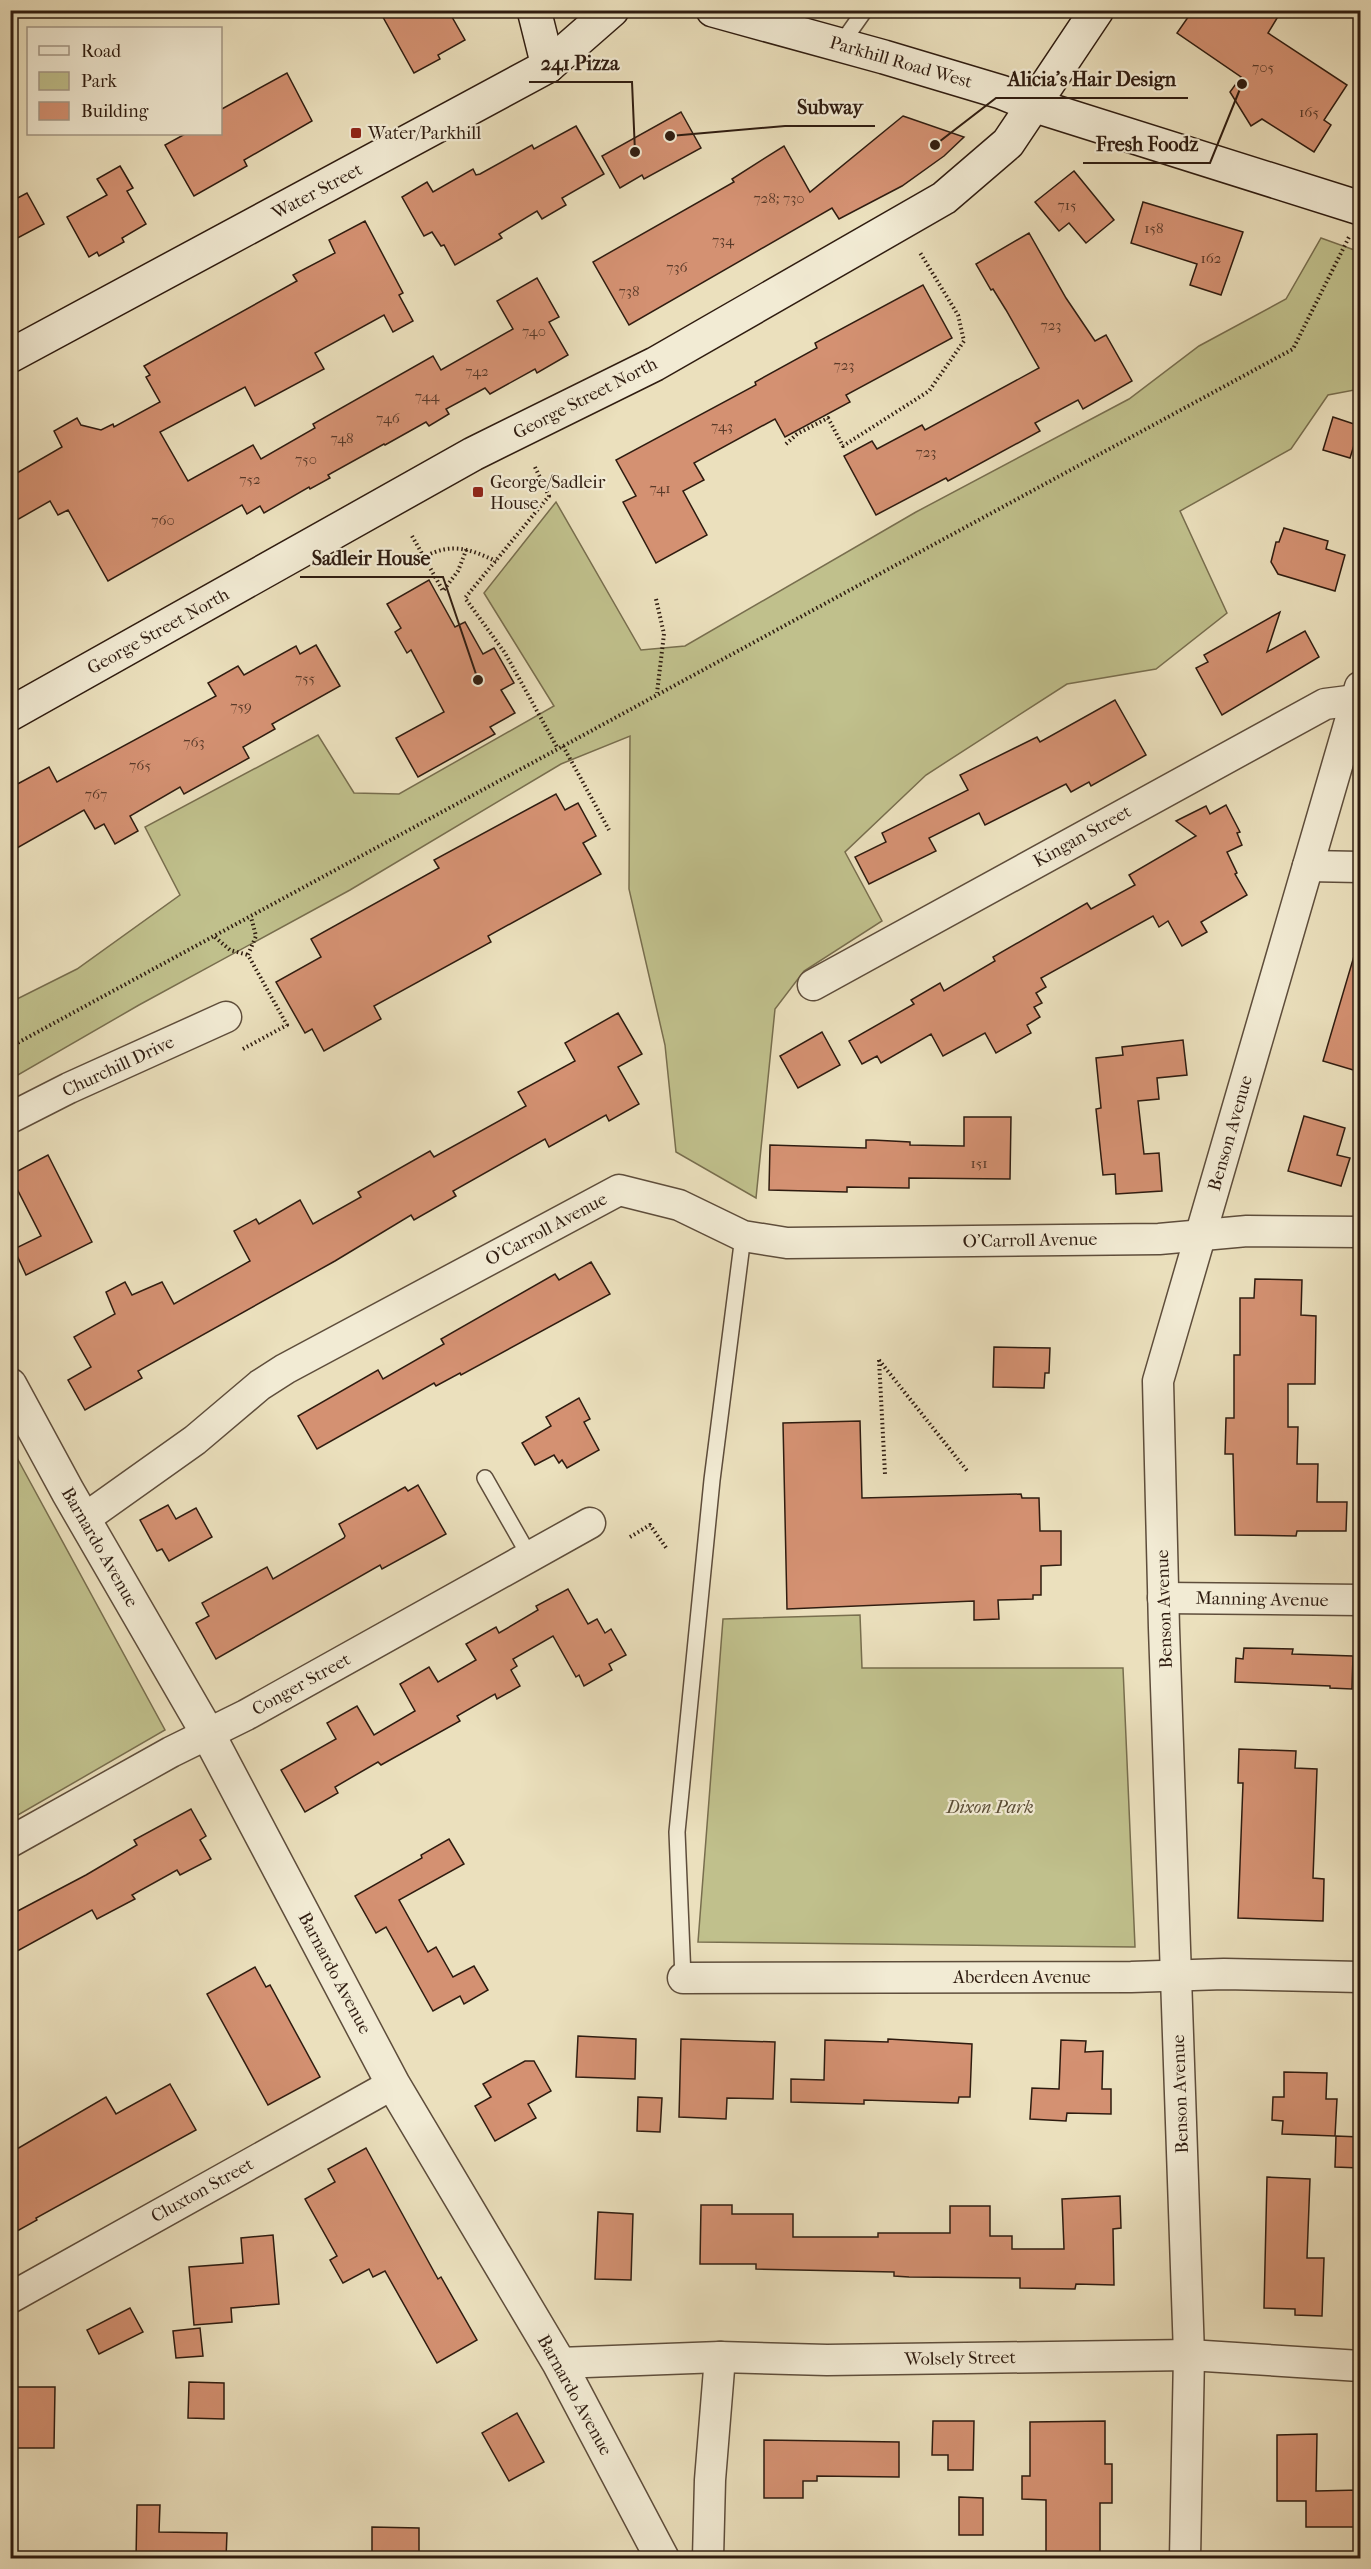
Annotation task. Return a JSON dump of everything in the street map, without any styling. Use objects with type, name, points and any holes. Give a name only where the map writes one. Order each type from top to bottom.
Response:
[{"type":"main road","points":[[534,10],[548,66]]},
{"type":"main road","name":"Water Street","points":[[10,356],[548,66],[612,10]]},
{"type":"main road","name":"Parkhill Road West","points":[[713,10],[841,44],[1001,92],[1355,222]]},
{"type":"main road","name":"George Street North","points":[[10,714],[473,454],[655,364],[944,198],[1008,143],[1097,10]]},
{"type":"main road","name":"Barnardo Avenue","points":[[13,1397],[208,1734],[393,2084],[558,2363],[662,2559]]},
{"type":"street","name":"Benson Avenue","points":[[1185,2559],[1189,2355],[1163,1598],[1158,1381],[1358,694]]},
{"type":"street","name":"Kingan Street","points":[[813,985],[1325,704],[1358,694]]},
{"type":"street","points":[[1308,866],[1360,867]]},
{"type":"street","name":"Churchill Drive","points":[[10,1118],[69,1088],[226,1017]]},
{"type":"street","name":"O'Carroll Avenue","points":[[84,1518],[195,1440],[260,1385],[285,1369],[619,1190],[679,1205],[743,1236],[788,1243],[1159,1239],[1201,1233],[1247,1231],[1360,1232]]},
{"type":"street","name":"Conger Street","points":[[10,1842],[590,1523]]},
{"type":"street","name":"Manning Avenue","points":[[1163,1598],[1360,1600]]},
{"type":"street","name":"Aberdeen Avenue","points":[[683,1978],[1176,1975],[1360,1977]]},
{"type":"street","name":"Cluxton Street","points":[[10,2298],[393,2084]]},
{"type":"street","name":"Wolsely Street","points":[[558,2363],[720,2356],[827,2360],[1189,2355],[1360,2366]]},
{"type":"street","points":[[708,2559],[710,2480],[720,2356]]},
{"type":"lane","points":[[841,44],[865,10]]},
{"type":"lane","points":[[683,1978],[677,1832],[710,1502],[743,1236]]},
{"type":"lane","points":[[485,1478],[530,1557]]},
{"type":"path","points":[[10,1047],[1293,350],[1355,222]]},
{"type":"path","points":[[786,444],[796,434],[828,418],[843,446],[929,391],[963,340],[958,315],[919,251]]},
{"type":"path","points":[[535,467],[549,496],[465,598],[505,653],[558,749]]},
{"type":"path","points":[[412,536],[443,591],[458,571],[467,548]]},
{"type":"path","points":[[424,557],[439,549],[467,548],[496,561]]},
{"type":"path","points":[[656,599],[664,634],[657,694]]},
{"type":"path","points":[[563,746],[609,830]]},
{"type":"path","points":[[248,955],[256,936],[251,917]]},
{"type":"path","points":[[215,937],[230,950],[248,955],[287,1025],[243,1048]]},
{"type":"path","points":[[885,1474],[879,1360],[968,1473]]},
{"type":"path","points":[[630,1537],[650,1525],[667,1549]]},
{"type":"green space","points":[[1321,238],[1360,252],[1360,389],[1328,395],[1291,449],[1180,511],[1227,613],[1156,669],[1067,684],[926,775],[845,852],[882,921],[804,971],[775,1009],[756,1198],[676,1152],[665,1045],[629,889],[630,736],[561,764],[350,890],[139,1005],[11,1079],[11,1002],[77,969],[180,895],[145,827],[318,735],[354,793],[399,794],[554,706],[484,593],[556,502],[641,650],[685,646],[916,512],[1129,399],[1199,346],[1286,299]]},
{"type":"green space","points":[[10,1445],[165,1730],[11,1819],[10,1819]]},
{"type":"green space","name":"Dixon Park","points":[[860,1615],[862,1668],[1123,1668],[1135,1947],[698,1942],[723,1619]]},
{"type":"building","points":[[379,10],[448,10],[465,40],[438,55],[440,59],[414,73]]},
{"type":"building","points":[[1193,10],[1282,10],[1268,33],[1347,85],[1324,120],[1331,125],[1314,152],[1262,119],[1251,126],[1230,92],[1241,77],[1177,33]]},
{"type":"building","points":[[287,73],[312,121],[244,160],[247,166],[194,196],[165,145],[183,135],[222,135],[222,109]]},
{"type":"building","points":[[681,112],[701,148],[644,179],[642,175],[620,188],[602,156]]},
{"type":"building","points":[[903,116],[964,137],[944,156],[902,186],[839,219],[832,208],[629,325],[593,262],[734,182],[732,179],[784,146],[810,192]]},
{"type":"building","points":[[576,126],[604,174],[562,198],[566,205],[542,219],[537,211],[499,234],[502,238],[455,265],[444,245],[441,246],[432,232],[424,236],[402,197],[427,182],[433,192],[473,169],[476,175],[480,174],[532,145],[534,149]]},
{"type":"building","points":[[120,166],[133,188],[127,191],[146,224],[122,238],[124,242],[99,256],[97,252],[89,257],[67,217],[107,195],[97,179]]},
{"type":"building","points":[[1074,171],[1114,220],[1086,243],[1069,223],[1059,231],[1035,202]]},
{"type":"building","points":[[27,193],[44,224],[10,242],[10,202]]},
{"type":"building","points":[[1143,202],[1243,232],[1221,295],[1190,285],[1197,264],[1131,243]]},
{"type":"building","points":[[365,221],[403,293],[399,295],[413,321],[393,332],[384,315],[315,353],[324,369],[255,406],[245,387],[160,432],[188,481],[253,445],[261,459],[315,428],[313,424],[433,356],[441,370],[513,329],[497,301],[537,278],[559,317],[549,322],[568,355],[537,373],[535,369],[490,394],[485,388],[446,409],[449,414],[429,426],[426,422],[384,444],[328,475],[330,478],[310,489],[309,487],[264,513],[260,506],[247,514],[242,505],[108,581],[68,510],[58,515],[50,501],[10,524],[10,477],[62,447],[54,431],[77,418],[81,425],[101,430],[113,424],[114,427],[160,402],[146,377],[150,375],[144,366],[297,281],[293,275],[335,253],[329,240]]},
{"type":"building","points":[[1029,233],[1066,298],[1095,341],[1106,335],[1132,381],[1083,409],[1078,400],[1035,423],[1040,431],[948,481],[946,478],[876,515],[844,456],[872,441],[877,449],[922,425],[925,430],[1039,368],[1006,310],[976,264]]},
{"type":"building","points":[[923,285],[952,338],[846,395],[850,402],[785,437],[775,419],[694,463],[704,480],[683,491],[707,535],[656,563],[623,502],[636,496],[616,460],[756,385],[755,382],[817,348],[815,343]]},
{"type":"building","points":[[1333,417],[1360,426],[1350,458],[1323,450]]},
{"type":"building","points":[[1284,528],[1328,541],[1326,549],[1345,555],[1335,591],[1278,574],[1271,562],[1276,542],[1279,542]]},
{"type":"building","points":[[429,580],[455,627],[465,622],[483,654],[494,648],[514,683],[501,690],[515,713],[490,727],[495,734],[418,777],[396,738],[444,712],[411,650],[407,653],[395,632],[401,628],[387,604]]},
{"type":"building","points":[[1280,612],[1267,652],[1305,631],[1319,657],[1222,715],[1196,668],[1208,662],[1204,655]]},
{"type":"building","points":[[316,645],[340,686],[272,724],[275,729],[243,747],[249,758],[184,794],[180,787],[130,816],[138,831],[115,844],[104,824],[95,829],[84,810],[10,852],[10,788],[49,767],[57,782],[216,696],[208,683],[238,666],[244,675],[296,646],[300,654]]},
{"type":"building","points":[[1115,700],[1146,755],[1091,786],[1089,782],[1071,792],[1066,784],[985,825],[979,813],[929,838],[936,851],[869,884],[855,857],[886,842],[882,833],[968,790],[960,775],[1037,737],[1040,742]]},
{"type":"building","points":[[556,794],[565,810],[578,803],[596,836],[583,843],[601,874],[488,936],[491,942],[374,1006],[381,1019],[324,1051],[312,1029],[305,1033],[276,982],[321,957],[311,939],[439,868],[434,860]]},
{"type":"building","points":[[1226,805],[1240,832],[1237,833],[1242,845],[1227,852],[1237,873],[1235,874],[1247,895],[1201,922],[1207,932],[1182,946],[1168,921],[1159,927],[1153,916],[1041,978],[1046,987],[1036,993],[1042,1003],[1034,1007],[1040,1017],[1027,1025],[1031,1033],[996,1053],[985,1033],[943,1056],[931,1034],[881,1063],[877,1056],[862,1064],[849,1041],[914,1004],[911,1000],[940,983],[944,991],[995,961],[993,957],[1087,903],[1091,909],[1135,885],[1129,875],[1196,836],[1176,821],[1206,806],[1210,814]]},
{"type":"building","points":[[1354,956],[1360,957],[1360,1072],[1323,1061]]},
{"type":"building","points":[[618,1013],[642,1054],[618,1067],[639,1104],[609,1121],[606,1115],[549,1147],[545,1139],[453,1191],[456,1196],[414,1220],[411,1215],[335,1261],[138,1371],[142,1378],[85,1410],[68,1380],[91,1367],[74,1337],[115,1314],[106,1292],[125,1282],[132,1295],[162,1282],[174,1304],[250,1261],[234,1231],[256,1219],[259,1224],[300,1200],[313,1224],[361,1197],[358,1192],[430,1151],[434,1157],[526,1106],[518,1092],[575,1061],[565,1043]]},
{"type":"building","points":[[822,1032],[840,1065],[798,1088],[780,1056]]},
{"type":"building","points":[[1183,1040],[1187,1075],[1157,1078],[1159,1099],[1138,1101],[1144,1154],[1159,1153],[1162,1191],[1116,1194],[1115,1174],[1103,1175],[1096,1109],[1101,1108],[1096,1058],[1123,1055],[1122,1047]]},
{"type":"building","points":[[1304,1116],[1345,1128],[1337,1155],[1350,1158],[1341,1186],[1288,1171]]},
{"type":"building","points":[[964,1117],[1011,1117],[1010,1179],[909,1178],[909,1188],[847,1187],[847,1192],[769,1190],[770,1145],[866,1148],[866,1140],[873,1140],[910,1142],[910,1145],[964,1146]]},
{"type":"building","points":[[48,1155],[92,1242],[26,1275],[14,1249],[41,1236],[10,1175]]},
{"type":"building","points":[[591,1262],[610,1294],[461,1375],[460,1373],[436,1386],[434,1383],[317,1449],[298,1416],[378,1370],[383,1379],[444,1344],[441,1339],[555,1274],[559,1280]]},
{"type":"building","points":[[1255,1279],[1302,1280],[1301,1315],[1316,1316],[1315,1384],[1288,1384],[1288,1427],[1298,1427],[1297,1464],[1318,1464],[1317,1502],[1347,1502],[1346,1531],[1297,1531],[1296,1536],[1235,1535],[1233,1454],[1225,1454],[1226,1418],[1234,1418],[1234,1355],[1240,1355],[1240,1298],[1254,1298]]},
{"type":"building","points":[[994,1347],[1050,1348],[1049,1373],[1045,1373],[1044,1388],[993,1387]]},
{"type":"building","points":[[579,1398],[590,1419],[584,1422],[599,1450],[567,1468],[562,1460],[559,1463],[554,1455],[535,1465],[522,1443],[551,1426],[546,1417]]},
{"type":"building","points":[[860,1421],[862,1498],[1021,1494],[1022,1498],[1039,1498],[1040,1531],[1061,1531],[1061,1565],[1041,1566],[1041,1595],[1033,1595],[1033,1599],[998,1600],[999,1619],[974,1620],[974,1601],[787,1609],[783,1423]]},
{"type":"building","points":[[418,1485],[446,1534],[382,1569],[380,1565],[216,1659],[196,1623],[209,1616],[202,1603],[267,1567],[273,1579],[344,1538],[339,1524],[405,1487],[408,1491]]},
{"type":"building","points":[[168,1505],[176,1519],[196,1508],[212,1537],[169,1561],[162,1549],[157,1551],[140,1520]]},
{"type":"building","points":[[568,1589],[588,1624],[597,1619],[605,1633],[611,1629],[626,1655],[609,1664],[612,1670],[584,1686],[579,1675],[576,1677],[553,1636],[513,1659],[517,1666],[511,1670],[520,1686],[497,1699],[495,1694],[457,1716],[460,1721],[381,1765],[378,1762],[335,1787],[338,1793],[305,1812],[281,1770],[336,1739],[327,1723],[357,1706],[374,1735],[415,1711],[400,1684],[429,1667],[438,1682],[476,1660],[466,1644],[496,1627],[499,1633],[538,1610],[536,1606]]},
{"type":"building","points":[[1244,1648],[1293,1649],[1292,1654],[1353,1656],[1352,1689],[1235,1682],[1236,1658],[1243,1659]]},
{"type":"building","points":[[1239,1749],[1296,1751],[1295,1768],[1317,1769],[1313,1878],[1324,1879],[1323,1921],[1238,1918],[1243,1783],[1238,1783]]},
{"type":"building","points":[[191,1809],[206,1836],[200,1840],[211,1859],[180,1875],[177,1870],[132,1895],[135,1899],[97,1919],[92,1910],[10,1955],[10,1915],[86,1875],[137,1845],[134,1840]]},
{"type":"building","points":[[449,1839],[464,1864],[399,1900],[428,1952],[436,1947],[453,1977],[474,1966],[488,1990],[464,2004],[460,1996],[433,2011],[386,1927],[376,1933],[355,1896],[422,1858],[421,1855]]},
{"type":"building","points":[[255,1967],[266,1987],[270,1985],[320,2077],[268,2105],[207,1994]]},
{"type":"building","points":[[578,2036],[636,2039],[635,2079],[576,2077]]},
{"type":"building","points":[[681,2039],[775,2042],[773,2099],[727,2098],[726,2119],[679,2117]]},
{"type":"building","points":[[888,2039],[972,2044],[970,2097],[959,2097],[958,2103],[864,2100],[864,2104],[791,2102],[791,2079],[824,2080],[825,2040],[888,2042]]},
{"type":"building","points":[[1061,2040],[1086,2041],[1085,2052],[1103,2051],[1102,2089],[1111,2089],[1111,2114],[1067,2113],[1066,2121],[1030,2119],[1032,2088],[1059,2089]]},
{"type":"building","points":[[525,2061],[534,2061],[551,2091],[528,2104],[536,2118],[495,2141],[475,2106],[491,2097],[483,2084]]},
{"type":"building","points":[[1284,2072],[1327,2073],[1326,2099],[1337,2099],[1335,2136],[1282,2134],[1283,2121],[1272,2120],[1273,2097],[1284,2097]]},
{"type":"building","points":[[170,2084],[196,2130],[36,2218],[37,2220],[10,2235],[10,2153],[106,2097],[116,2114]]},
{"type":"building","points":[[638,2097],[662,2098],[660,2132],[637,2131]]},
{"type":"building","points":[[1336,2136],[1360,2137],[1360,2168],[1335,2167]]},
{"type":"building","points":[[366,2148],[438,2279],[441,2277],[477,2340],[437,2363],[385,2271],[373,2277],[369,2269],[343,2283],[330,2260],[337,2256],[305,2199],[335,2182],[328,2169]]},
{"type":"building","points":[[1267,2177],[1310,2179],[1307,2258],[1324,2258],[1322,2316],[1295,2315],[1295,2309],[1264,2308]]},
{"type":"building","points":[[1120,2196],[1121,2228],[1113,2229],[1114,2285],[1076,2284],[1075,2289],[1020,2288],[1020,2278],[909,2277],[894,2276],[894,2272],[756,2269],[756,2264],[700,2264],[701,2205],[732,2205],[732,2214],[793,2214],[793,2237],[878,2237],[878,2233],[950,2233],[950,2206],[990,2206],[990,2236],[1012,2236],[1012,2249],[1064,2249],[1062,2199]]},
{"type":"building","points":[[598,2212],[633,2214],[631,2280],[595,2279]]},
{"type":"building","points":[[273,2235],[279,2304],[231,2308],[232,2322],[194,2325],[189,2267],[243,2263],[241,2238]]},
{"type":"building","points":[[130,2308],[143,2332],[99,2354],[87,2330]]},
{"type":"building","points":[[200,2328],[203,2356],[176,2358],[173,2331]]},
{"type":"building","points":[[189,2382],[224,2383],[224,2419],[188,2418]]},
{"type":"building","points":[[14,2387],[55,2387],[54,2448],[14,2448]]},
{"type":"building","points":[[517,2413],[544,2462],[509,2481],[482,2433]]},
{"type":"building","points":[[933,2421],[974,2421],[973,2470],[948,2470],[948,2455],[932,2455]]},
{"type":"building","points":[[1105,2421],[1105,2464],[1112,2464],[1112,2503],[1100,2503],[1100,2559],[1046,2559],[1046,2500],[1022,2499],[1022,2476],[1030,2476],[1030,2422]]},
{"type":"building","points":[[1317,2434],[1316,2491],[1360,2490],[1360,2527],[1306,2527],[1306,2501],[1277,2501],[1277,2435]]},
{"type":"building","points":[[764,2440],[899,2442],[899,2477],[817,2476],[817,2481],[803,2481],[803,2498],[764,2498]]},
{"type":"building","points":[[959,2497],[983,2498],[983,2535],[959,2535]]},
{"type":"building","points":[[137,2505],[160,2505],[159,2532],[227,2533],[226,2559],[136,2559]]},
{"type":"building","points":[[372,2527],[419,2528],[419,2559],[372,2559]]},
{"type":"place","name":"Fresh Foodz","points":[[1242,84]]},
{"type":"place","name":"Water/Parkhill","points":[[356,133]]},
{"type":"place","name":"Subway","points":[[670,136]]},
{"type":"place","name":"Alicia's Hair Design","points":[[935,145]]},
{"type":"place","name":"241 Pizza","points":[[635,152]]},
{"type":"place","name":"George/Sadleir House","points":[[478,492]]},
{"type":"place","name":"Sadleir House","points":[[478,680]]}]
